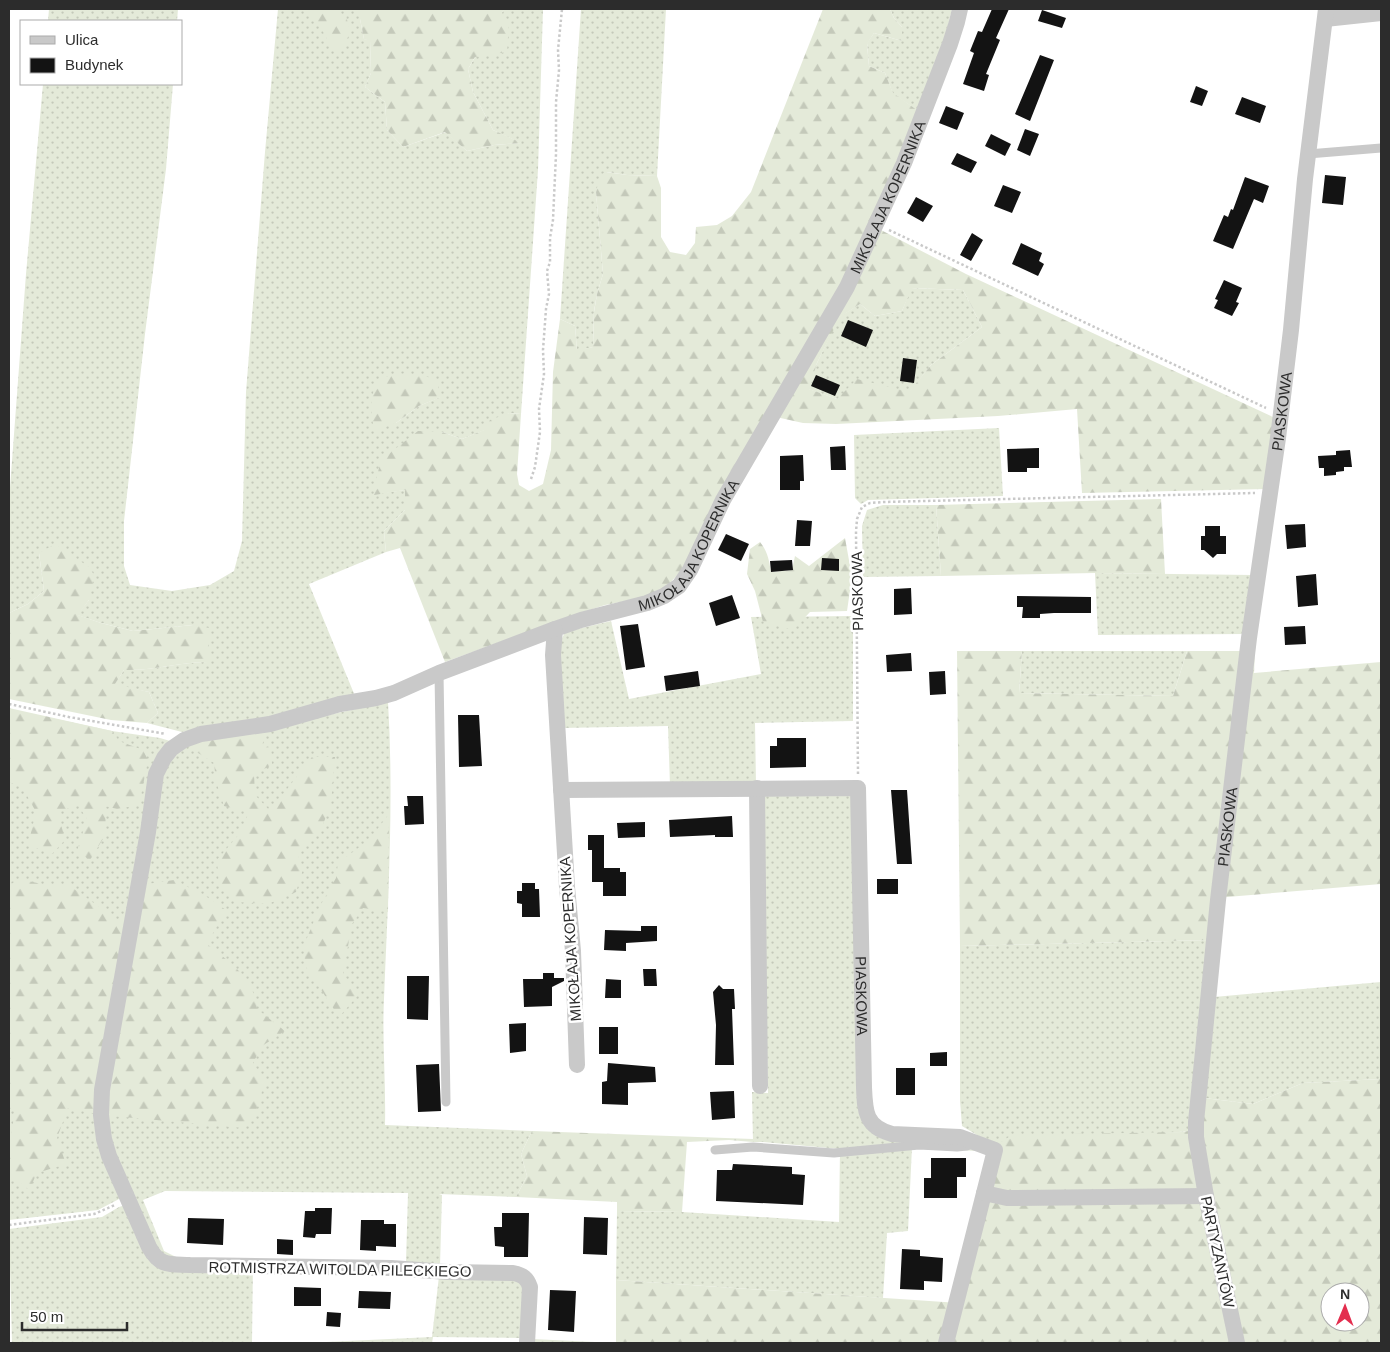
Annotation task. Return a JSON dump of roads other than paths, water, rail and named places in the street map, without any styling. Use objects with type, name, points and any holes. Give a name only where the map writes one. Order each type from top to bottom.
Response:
[{"type":"street","name":"MIKOŁAJA KOPERNIKA","points":[[577,1065],[573,952],[567,887],[553,655],[555,629],[581,620],[647,603],[664,596],[679,586],[694,563],[723,500],[847,287],[904,163],[958,22],[960,9]]},
{"type":"street","points":[[1326,14],[1381,12]]},
{"type":"street","name":"PIASKOWA","points":[[1200,1161],[1196,1122],[1218,900],[1249,638],[1271,492],[1291,330],[1308,154],[1326,14]]},
{"type":"street","points":[[439,673],[555,629]]},
{"type":"street","name":"ROTMISTRZA WITOLDA PILECKIEGO","points":[[439,673],[412,686],[376,698],[340,704],[270,724],[201,734],[184,740],[171,749],[164,758],[156,774],[148,832],[104,1074],[101,1098],[102,1128],[109,1156],[127,1198],[155,1258],[160,1262],[170,1264],[391,1268],[448,1272],[513,1272],[522,1274],[528,1279],[530,1287],[528,1343]]},
{"type":"street","points":[[561,790],[757,788],[760,1086]]},
{"type":"street","name":"PIASKOWA","points":[[757,788],[858,788],[864,1087],[867,1117],[874,1126],[884,1132],[892,1134],[952,1136],[995,1150],[984,1193]]},
{"type":"street","name":"PARTYZANTÓW","points":[[1200,1161],[1237,1343]]},
{"type":"street","points":[[946,1343],[984,1193],[1007,1198],[1206,1196]]},
{"type":"lane","points":[[1308,154],[1381,148]]},
{"type":"lane","points":[[439,673],[446,1102]]},
{"type":"lane","points":[[715,1150],[761,1147],[834,1153],[919,1146],[957,1147],[967,1146],[975,1142]]}]
